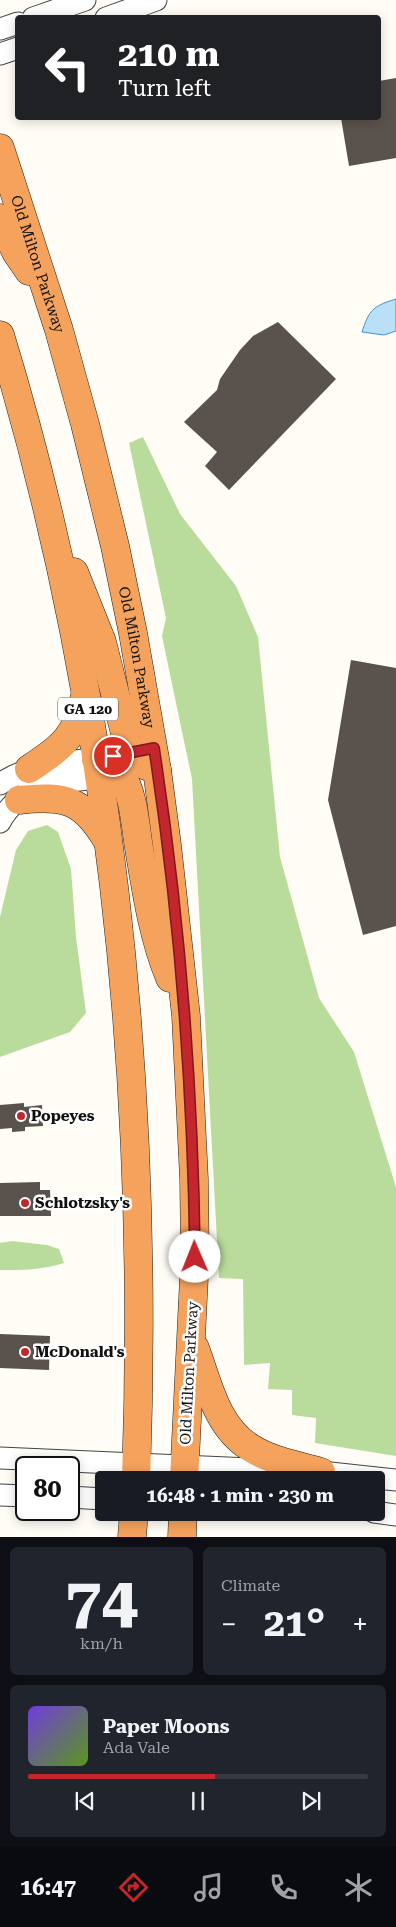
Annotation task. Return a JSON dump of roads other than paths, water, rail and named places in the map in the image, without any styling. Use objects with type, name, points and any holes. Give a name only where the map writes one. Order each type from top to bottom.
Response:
[{"type":"highway","name":"Old Milton Parkway","points":[[0,148],[50,301],[85,424],[134,633],[127,764],[108,842],[127,1005],[136,1158],[138,1325],[136,1471]]},
{"type":"highway","points":[[0,218],[16,252],[50,301]]},
{"type":"highway","name":"Old Milton Parkway","points":[[0,336],[26,427],[74,628],[86,692],[127,764],[168,854],[186,1016],[194,1179],[195,1257],[185,1471]]},
{"type":"highway","points":[[53,539],[78,577],[102,642],[127,764],[146,890],[164,965],[186,1016]]},
{"type":"highway","points":[[29,769],[57,749],[72,734],[86,692]]},
{"type":"highway","points":[[10,792],[55,798],[78,806],[90,815],[108,842]]},
{"type":"highway","points":[[190,1334],[214,1402],[223,1421],[234,1436],[251,1448],[268,1456],[317,1471]]},
{"type":"highway","points":[[132,1537],[133,1521]]},
{"type":"highway","points":[[182,1521],[182,1537]]},
{"type":"street","points":[[42,15],[85,0]]},
{"type":"street","points":[[114,15],[156,0]]},
{"type":"street","points":[[0,29],[15,24]]},
{"type":"street","points":[[0,54],[15,49]]},
{"type":"street","points":[[0,822],[10,792],[8,778],[29,769],[127,764]]},
{"type":"street","points":[[10,792],[35,789],[127,764]]},
{"type":"street","points":[[0,1458],[126,1471]]},
{"type":"street","points":[[0,1495],[15,1496]]},
{"type":"street","points":[[80,1498],[95,1498]]},
{"type":"water","points":[[396,299],[396,331],[384,335],[362,332],[373,310],[382,304]]},
{"type":"place","name":"Popeyes","points":[[21,1116]]},
{"type":"place","name":"Schlotzsky's","points":[[25,1203]]},
{"type":"place","name":"McDonald's","points":[[25,1352]]}]
